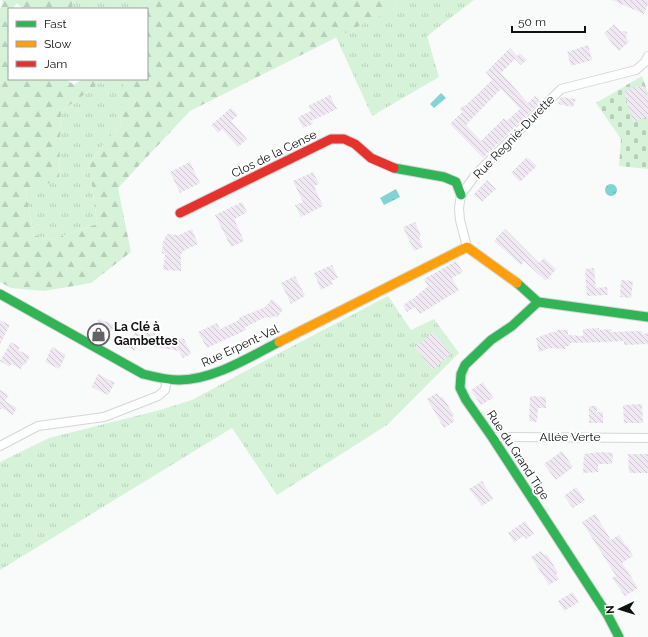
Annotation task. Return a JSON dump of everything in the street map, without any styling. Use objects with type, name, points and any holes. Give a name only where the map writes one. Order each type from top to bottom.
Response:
[{"type":"street","name":"Rue Regnié-Durette","points":[[647,59],[648,71]]},
{"type":"street","name":"Rue Regnié-Durette","points":[[461,195],[476,174],[561,89],[636,70],[647,59]]},
{"type":"street","name":"Clos de la Cense","points":[[180,213],[331,139],[344,139],[355,144],[371,158],[391,167],[444,177],[456,182],[461,195]]},
{"type":"street","points":[[461,195],[460,220],[467,247],[520,286],[538,302],[648,317]]},
{"type":"street","name":"Rue Erpent-Val","points":[[0,294],[143,374],[167,379],[185,380],[207,376],[239,362],[467,247]]},
{"type":"street","name":"Rue du Grand Tige","points":[[538,302],[512,326],[491,340],[465,365],[461,374],[460,388],[466,400],[492,437],[607,614],[619,637]]},
{"type":"street","points":[[0,446],[38,426],[104,417],[158,396],[165,390],[167,379]]},
{"type":"street","name":"Allée Verte","points":[[492,437],[648,438]]},
{"type":"green space","points":[[2,0],[72,0],[73,8],[22,8],[17,3],[13,8],[8,8],[8,80],[67,80],[74,85],[81,80],[98,80],[95,87],[61,111],[59,181],[25,189],[34,235],[50,240],[97,224],[89,163],[120,125],[124,80],[148,80],[148,8],[143,8],[149,0],[398,0],[395,8],[190,111],[118,188],[131,252],[91,283],[44,291],[11,288],[0,282],[0,9],[3,3]]},
{"type":"green space","points":[[72,0],[149,0],[143,8],[73,8]]},
{"type":"green space","points":[[398,0],[474,0],[427,36],[439,77],[372,116],[336,37],[395,8]]},
{"type":"green space","points":[[642,76],[648,93],[648,169],[619,166],[621,139],[596,103]]},
{"type":"green space","points":[[98,80],[124,80],[125,83],[120,125],[89,163],[97,224],[50,240],[34,235],[25,189],[59,180],[61,111],[95,87]]},
{"type":"green space","points":[[388,296],[411,330],[434,319],[459,353],[387,425],[277,495],[232,428],[0,570],[0,462],[49,438],[160,410],[192,400]]},
{"type":"water","points":[[441,93],[446,98],[434,108],[430,104]]},
{"type":"water","points":[[611,184],[615,186],[617,190],[615,194],[611,196],[607,194],[605,190],[607,186]]},
{"type":"water","points":[[396,189],[400,197],[384,205],[380,198]]},
{"type":"building","points":[[612,0],[648,0],[648,4],[644,14]]},
{"type":"building","points":[[614,24],[620,31],[627,32],[626,38],[629,42],[619,51],[604,33]]},
{"type":"building","points":[[588,45],[592,60],[571,66],[567,52]]},
{"type":"building","points":[[510,48],[517,56],[520,53],[527,60],[521,65],[515,59],[501,73],[528,103],[535,96],[540,102],[483,158],[450,124],[462,112],[460,109],[492,80],[486,72]],"holes":[[[501,89],[520,109],[507,121],[504,118],[481,141],[466,125]]]},
{"type":"building","points":[[636,86],[644,86],[648,98],[648,117],[633,122],[624,92]]},
{"type":"building","points":[[330,95],[337,109],[311,121],[313,124],[303,128],[298,117],[311,111],[308,106]]},
{"type":"building","points":[[561,97],[576,99],[573,107],[558,104]]},
{"type":"building","points":[[231,108],[238,115],[231,121],[247,139],[238,147],[222,129],[218,133],[211,125]]},
{"type":"building","points":[[527,157],[537,166],[520,182],[511,173]]},
{"type":"building","points":[[190,162],[200,183],[180,193],[170,172]]},
{"type":"building","points":[[313,172],[319,184],[314,186],[323,206],[301,217],[295,205],[303,202],[293,181]]},
{"type":"building","points":[[487,180],[496,189],[482,202],[474,194]]},
{"type":"building","points":[[242,202],[247,212],[234,219],[244,241],[231,247],[215,215]]},
{"type":"building","points":[[415,222],[421,236],[419,238],[423,247],[414,251],[403,227]]},
{"type":"building","points":[[192,229],[198,244],[185,250],[181,254],[181,271],[163,270],[165,254],[162,253],[163,242],[167,234],[179,235]]},
{"type":"building","points":[[505,229],[539,263],[544,258],[556,269],[546,281],[524,261],[521,265],[494,241]]},
{"type":"building","points":[[456,261],[463,272],[452,278],[459,290],[420,314],[415,307],[407,312],[403,305],[428,286],[424,279]]},
{"type":"building","points":[[332,265],[338,278],[331,281],[333,284],[321,290],[314,273]]},
{"type":"building","points":[[594,268],[596,288],[607,287],[608,295],[587,296],[585,269]]},
{"type":"building","points":[[295,276],[305,296],[291,304],[281,283]]},
{"type":"building","points":[[621,280],[633,281],[631,298],[620,297]]},
{"type":"building","points":[[272,299],[283,309],[277,318],[275,316],[263,318],[244,328],[246,330],[207,348],[198,332],[217,323],[220,329],[239,320],[239,318],[249,313],[265,307]]},
{"type":"building","points":[[99,319],[115,325],[105,340],[93,332]]},
{"type":"building","points":[[0,320],[10,325],[0,344]]},
{"type":"building","points":[[599,328],[599,330],[611,329],[612,332],[642,331],[643,334],[648,333],[648,344],[624,345],[624,341],[570,343],[570,346],[566,346],[565,349],[550,348],[539,352],[536,338],[552,332],[557,332],[557,330],[568,330],[568,335],[583,336],[583,329]]},
{"type":"building","points":[[145,332],[184,339],[191,354],[183,358],[179,351],[139,344],[134,351],[127,346],[135,333],[144,336]]},
{"type":"building","points":[[433,332],[451,354],[433,370],[415,347]]},
{"type":"building","points":[[11,342],[20,347],[18,350],[30,356],[25,365],[23,364],[21,369],[11,364],[10,367],[0,361]]},
{"type":"building","points":[[52,347],[66,355],[59,369],[45,362]]},
{"type":"building","points":[[98,374],[115,383],[108,395],[92,387]]},
{"type":"building","points":[[483,382],[493,398],[481,405],[471,390]]},
{"type":"building","points":[[0,390],[9,395],[5,401],[17,408],[13,415],[1,408],[0,410]]},
{"type":"building","points":[[437,393],[440,398],[442,396],[454,415],[452,417],[455,421],[444,428],[427,399]]},
{"type":"building","points":[[530,396],[546,397],[546,408],[538,408],[537,422],[529,421]]},
{"type":"building","points":[[642,404],[643,423],[624,423],[623,405]]},
{"type":"building","points":[[589,406],[597,406],[597,412],[603,412],[603,423],[589,423]]},
{"type":"building","points":[[562,451],[573,467],[556,480],[544,464]]},
{"type":"building","points":[[599,452],[613,453],[612,464],[598,464],[598,472],[583,473],[584,454]]},
{"type":"building","points":[[628,454],[648,454],[648,473],[629,473]]},
{"type":"building","points":[[482,481],[493,499],[482,506],[469,489]]},
{"type":"building","points":[[576,487],[585,500],[573,508],[564,496]]},
{"type":"building","points":[[595,514],[611,540],[619,535],[633,556],[622,563],[638,588],[625,596],[612,578],[616,576],[582,522]]},
{"type":"building","points":[[525,521],[534,534],[526,539],[524,536],[514,542],[508,533]]},
{"type":"building","points":[[541,551],[544,555],[547,554],[558,573],[556,574],[559,579],[549,585],[531,557]]},
{"type":"building","points":[[573,592],[579,602],[564,611],[558,601]]},
{"type":"traffic: fast","points":[[394,168],[444,177],[456,182],[461,195]]},
{"type":"traffic: fast","points":[[517,283],[538,302],[648,317]]},
{"type":"traffic: fast","points":[[0,294],[143,374],[161,378],[179,380],[205,376],[231,367],[279,342]]},
{"type":"traffic: fast","points":[[538,302],[512,326],[491,340],[465,365],[461,374],[460,388],[466,400],[492,437],[607,614],[619,637]]},
{"type":"traffic: slow","points":[[279,342],[467,247],[517,283]]},
{"type":"traffic: jam","points":[[180,213],[331,139],[344,139],[355,144],[371,158],[394,168]]},
{"type":"place","name":"La Clé à Gambettes","points":[[99,334]]}]
